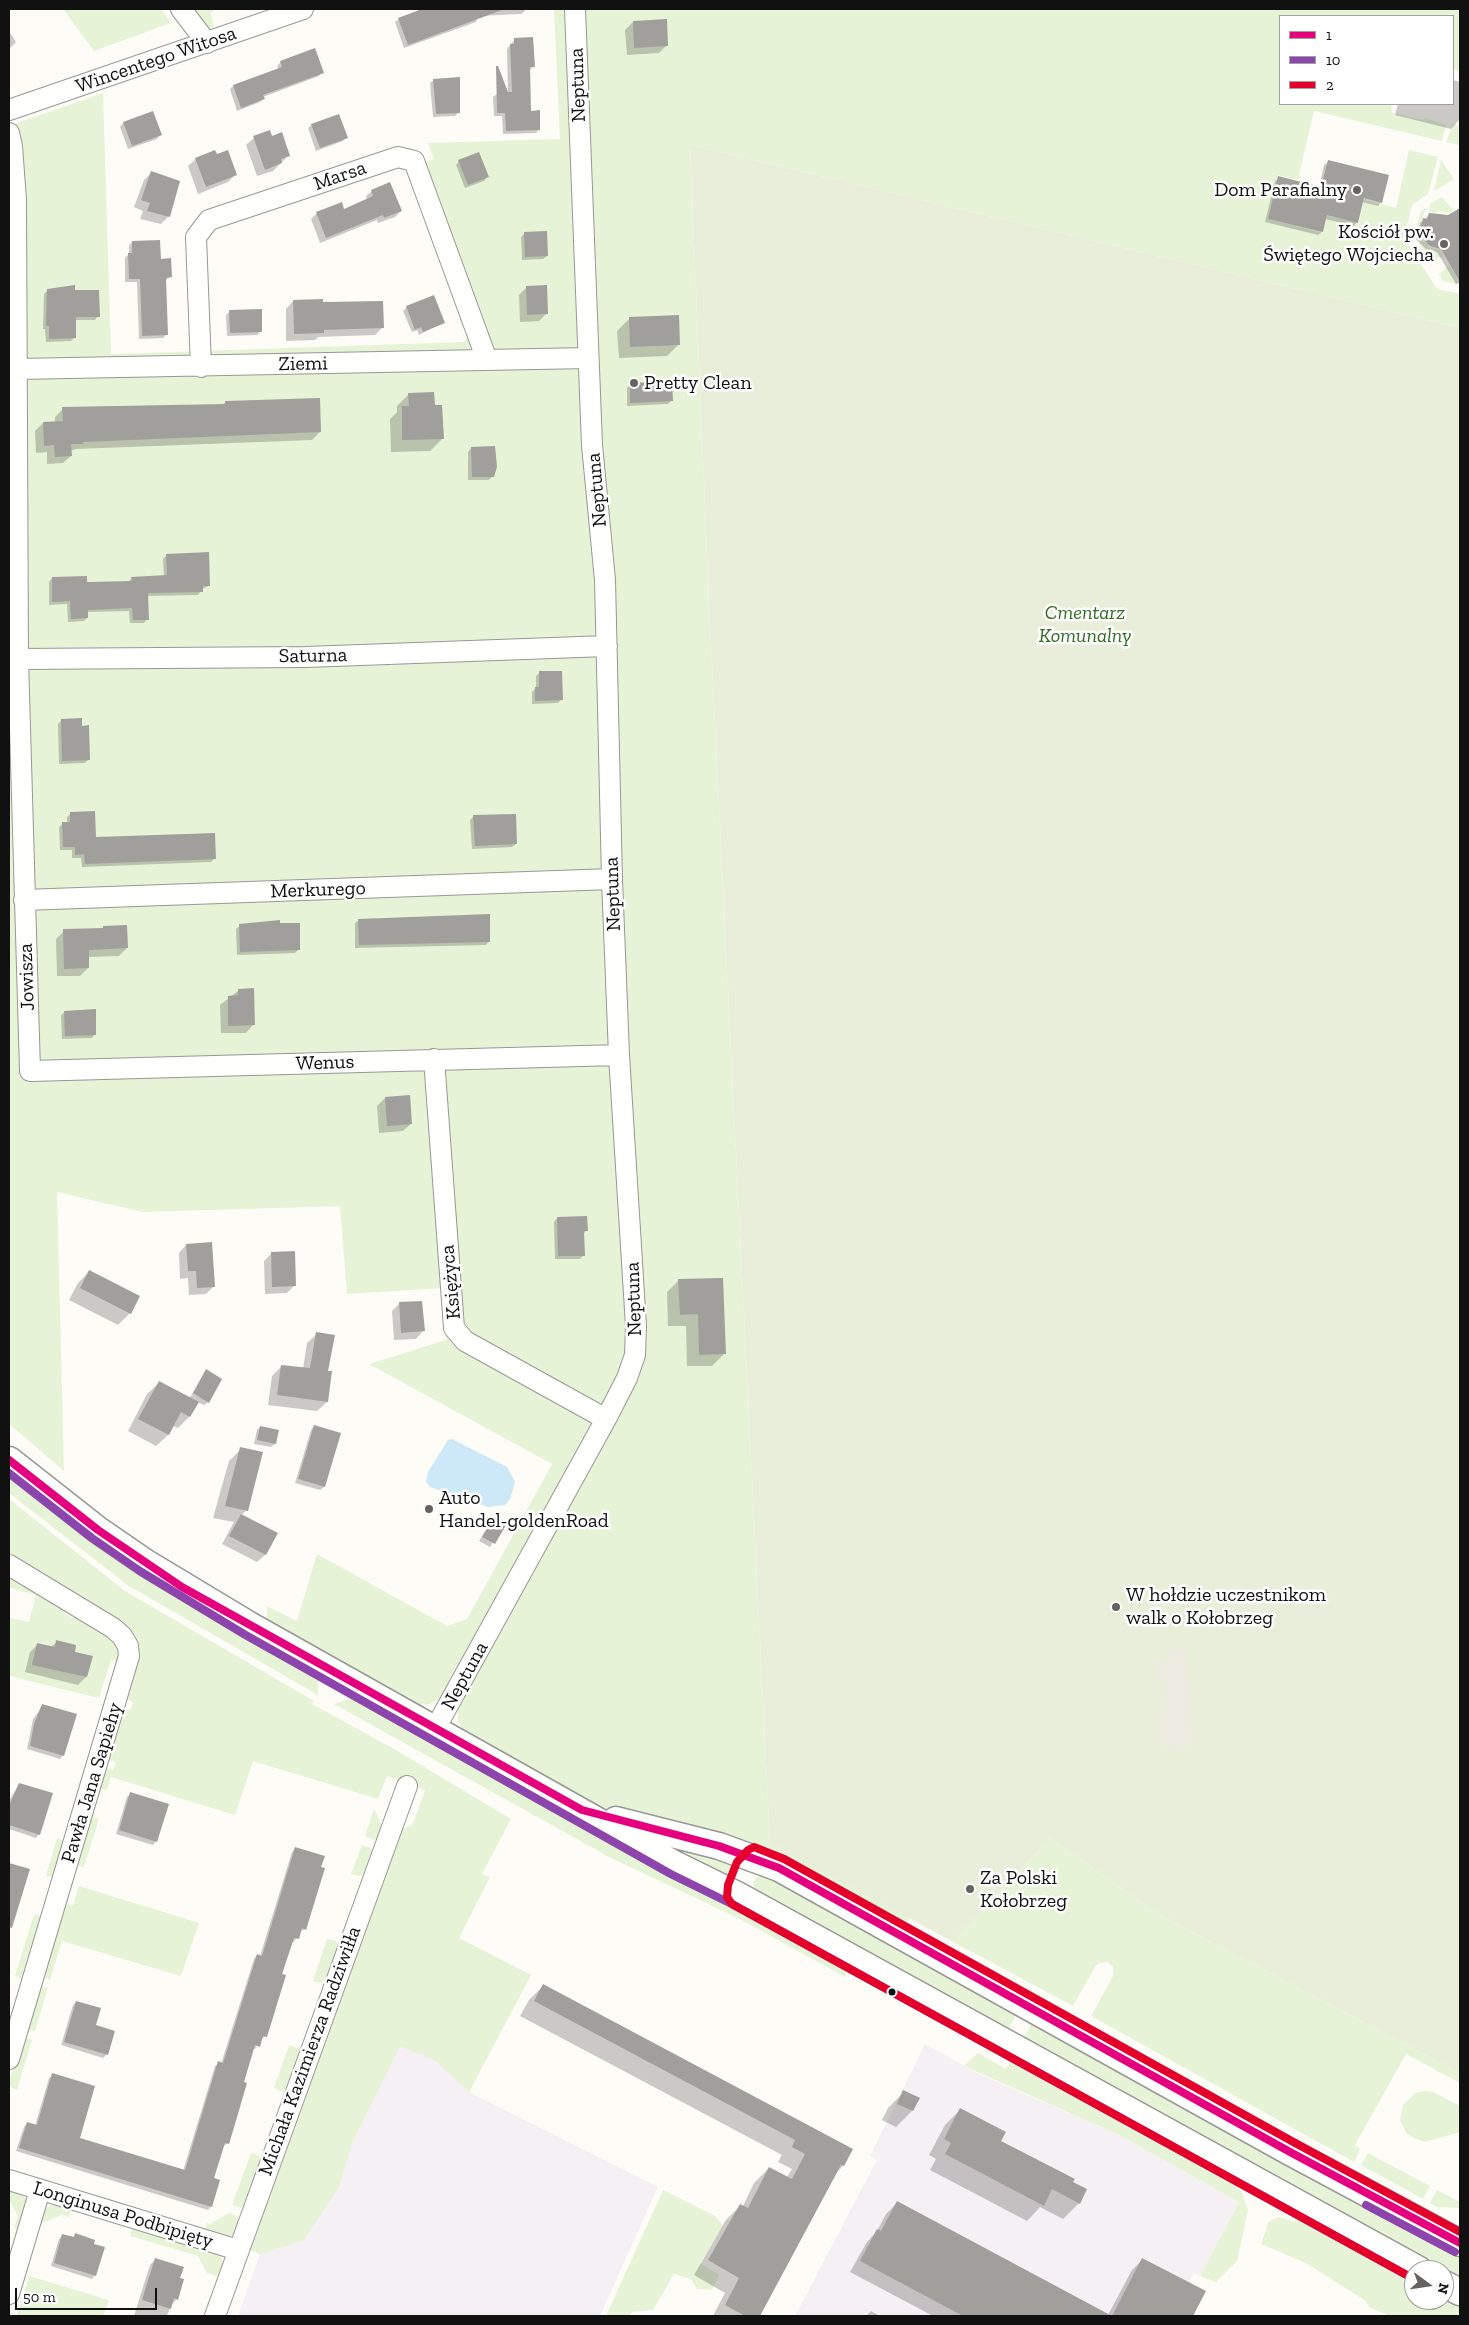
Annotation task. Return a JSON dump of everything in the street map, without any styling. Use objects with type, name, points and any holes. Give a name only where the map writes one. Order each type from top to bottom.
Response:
[{"type":"street","points":[[181,9],[207,43]]},
{"type":"street","name":"Wincentego Witosa","points":[[9,110],[303,9]]},
{"type":"street","name":"Neptuna","points":[[435,1730],[606,1419],[627,1378],[635,1355],[636,1326],[619,1055],[612,879],[605,580],[592,445],[574,9]]},
{"type":"street","name":"Jowisza","points":[[9,133],[12,146],[16,200],[18,659],[30,1072]]},
{"type":"street","name":"Marsa","points":[[201,367],[196,237],[209,220],[398,157],[414,161],[487,360]]},
{"type":"street","name":"Ziemi","points":[[18,369],[201,367],[588,358]]},
{"type":"street","name":"Saturna","points":[[18,659],[306,657],[607,646]]},
{"type":"street","name":"Merkurego","points":[[24,900],[612,879]]},
{"type":"street","name":"Wenus","points":[[30,1072],[619,1055]]},
{"type":"street","name":"Księżyca","points":[[434,1059],[454,1328],[465,1341],[606,1419]]},
{"type":"street","points":[[9,1460],[98,1530],[182,1587],[676,1864],[737,1895],[1404,2262]]},
{"type":"street","name":"Pawła Jana Sapiehy","points":[[9,1565],[113,1628],[122,1636],[128,1646],[129,1656],[9,2059]]},
{"type":"street","name":"Michała Kazimierza Radziwiłła","points":[[215,2316],[407,1786]]},
{"type":"street","points":[[582,1810],[719,1846],[755,1857],[779,1868],[1356,2188],[1460,2243]]},
{"type":"street","points":[[737,1895],[738,1886],[746,1867],[755,1857]]},
{"type":"street","name":"Longinusa Podbipięty","points":[[9,2180],[238,2250]]},
{"type":"street","points":[[9,2294],[40,2190]]},
{"type":"shaded area","points":[[1187,1650],[1192,1745],[1160,1746],[1159,1713],[1167,1712],[1165,1680],[1158,1680],[1157,1660],[1169,1660],[1169,1651]]},
{"type":"shaded area","points":[[441,1929],[531,1975],[469,2092],[658,2187],[600,2316],[238,2316],[260,2254]]},
{"type":"shaded area","points":[[925,2044],[977,2073],[1119,2135],[1239,2202],[1200,2276],[1194,2273],[1188,2282],[1175,2275],[1153,2316],[795,2316],[877,2160],[870,2156]]},
{"type":"green space","points":[[63,9],[161,9],[171,23],[94,51]]},
{"type":"green space","points":[[190,9],[214,9],[211,14],[214,27],[205,29]]},
{"type":"green space","points":[[554,9],[1460,9],[1460,71],[1454,69],[1454,15],[1279,15],[1279,105],[1391,105],[1392,113],[1423,120],[1425,118],[1446,125],[1442,141],[1314,111],[1298,180],[1278,175],[1268,219],[1323,233],[1327,216],[1359,223],[1364,200],[1396,208],[1409,150],[1438,157],[1428,194],[1412,205],[1404,238],[1437,289],[1460,294],[1460,328],[690,145],[709,601],[770,1843],[911,1917],[904,1926],[757,1845],[727,1835],[647,1821],[613,1811],[581,1798],[464,1731],[458,1722],[458,1706],[442,1697],[430,1704],[416,1705],[271,1625],[267,1617],[267,1606],[297,1621],[317,1554],[447,1626],[467,1619],[552,1464],[369,1364],[446,1340],[442,1288],[347,1294],[340,1206],[143,1212],[57,1192],[64,1471],[9,1424],[9,126],[103,93],[111,354],[464,342],[471,331],[407,169],[434,159],[428,143],[560,139]]},
{"type":"green space","points":[[1453,124],[1460,126],[1460,145],[1446,142]]},
{"type":"green space","name":"Cmentarz Komunalny","points":[[690,145],[1460,328],[1460,2073],[1160,1915],[1050,1838],[953,1942],[770,1843],[709,601]]},
{"type":"green space","points":[[1441,160],[1454,179],[1434,191]]},
{"type":"green space","points":[[1442,197],[1454,211],[1450,213],[1429,212],[1430,204]]},
{"type":"green space","points":[[1426,208],[1417,235],[1422,242],[1427,243],[1429,248],[1440,250],[1444,256],[1431,261],[1414,236],[1421,211]]},
{"type":"green space","points":[[1449,265],[1457,280],[1460,281],[1460,285],[1443,281],[1439,274]]},
{"type":"green space","points":[[9,1473],[314,1673],[318,1679],[318,1695],[129,1586],[9,1493]]},
{"type":"green space","points":[[9,1499],[125,1591],[314,1701],[312,1704],[396,1750],[511,1819],[482,1874],[490,1877],[459,1938],[531,1975],[469,2092],[436,2061],[400,2046],[353,2141],[339,2187],[303,2241],[260,2254],[247,2249],[396,1833],[413,1824],[425,1790],[387,1776],[378,1799],[253,1761],[235,1815],[111,1777],[107,1790],[101,1789],[99,1784],[103,1771],[113,1770],[116,1762],[111,1760],[108,1754],[121,1711],[131,1710],[133,1702],[128,1700],[126,1694],[137,1656],[9,1557]]},
{"type":"green space","points":[[9,1573],[63,1606],[64,1613],[71,1618],[78,1616],[115,1639],[122,1657],[117,1661],[111,1660],[99,1698],[9,1676],[9,1618],[29,1622],[36,1595],[9,1588]]},
{"type":"green space","points":[[353,1698],[824,1954],[847,1973],[845,1977],[738,1918],[611,1858],[334,1704]]},
{"type":"green space","points":[[374,1809],[383,1827],[379,1837],[374,1840],[365,1836]]},
{"type":"green space","points":[[93,1817],[99,1819],[84,1867],[78,1866],[76,1860],[88,1819]]},
{"type":"green space","points":[[57,1838],[62,1840],[65,1845],[56,1874],[51,1877],[46,1876]]},
{"type":"green space","points":[[1050,1838],[1160,1915],[1460,2073],[1460,2083],[1406,2054],[1355,2145],[1360,2149],[1354,2162],[1091,2016],[1113,1976],[1113,1967],[1108,1962],[1099,1963],[1095,1967],[1073,2006],[953,1942]]},
{"type":"green space","points":[[661,1844],[730,1863],[732,1868],[729,1877]]},
{"type":"green space","points":[[362,1845],[371,1848],[373,1854],[367,1872],[359,1876],[351,1874]]},
{"type":"green space","points":[[765,1874],[1017,2013],[1007,2032],[755,1892],[753,1885],[755,1878]]},
{"type":"green space","points":[[79,1886],[199,1923],[181,1976],[62,1941],[50,1980],[45,1978],[42,1972],[62,1906],[67,1904],[73,1905]]},
{"type":"green space","points":[[34,1914],[40,1916],[42,1921],[24,1979],[15,1976]]},
{"type":"green space","points":[[327,1939],[336,1941],[339,1948],[328,1979],[321,1983],[313,1981]]},
{"type":"green space","points":[[42,1987],[48,1988],[35,2031],[29,2030],[27,2024],[37,1990]]},
{"type":"green space","points":[[1033,2021],[1460,2255],[1460,2280],[1454,2277],[1454,2260],[1423,2260],[1022,2041]]},
{"type":"green space","points":[[26,2038],[32,2040],[17,2090],[12,2088],[9,2083],[21,2041]]},
{"type":"green space","points":[[289,2045],[298,2048],[301,2055],[289,2087],[282,2091],[274,2088]]},
{"type":"green space","points":[[978,2053],[1006,2069],[1012,2059],[1232,2180],[1242,2193],[1248,2210],[1237,2261],[1216,2282],[1200,2276],[1239,2202],[1119,2135],[964,2066]]},
{"type":"green space","points":[[1433,2092],[1460,2106],[1460,2132],[1425,2142],[1407,2134],[1400,2120],[1403,2105],[1415,2093]]},
{"type":"green space","points":[[251,2153],[259,2155],[262,2162],[247,2205],[241,2208],[232,2205]]},
{"type":"green space","points":[[1368,2153],[1430,2186],[1423,2199],[1361,2165]]},
{"type":"green space","points":[[9,2188],[22,2194],[27,2201],[20,2229],[14,2228],[18,2216],[9,2199]]},
{"type":"green space","points":[[663,2190],[715,2216],[723,2226],[700,2263],[719,2275],[712,2290],[697,2289],[691,2279],[674,2274],[653,2310],[632,2312],[629,2316],[606,2316]]},
{"type":"green space","points":[[1437,2190],[1460,2202],[1460,2208],[1437,2207],[1430,2203]]},
{"type":"green space","points":[[57,2203],[72,2208],[69,2217],[62,2215],[42,2223],[39,2217],[43,2209]]},
{"type":"green space","points":[[229,2213],[237,2216],[241,2222],[235,2234],[225,2237],[204,2233],[207,2223],[210,2224]]},
{"type":"green space","points":[[1297,2216],[1404,2274],[1404,2310],[1454,2310],[1454,2301],[1460,2304],[1460,2316],[1389,2316],[1369,2307],[1366,2301],[1306,2263],[1261,2244],[1269,2221],[1280,2217],[1294,2222]]},
{"type":"green space","points":[[133,2226],[220,2255],[224,2264],[222,2274],[217,2276],[207,2273],[198,2256],[130,2236]]},
{"type":"green space","points":[[29,2276],[109,2300],[103,2316],[17,2316]]},
{"type":"water","points":[[452,1439],[507,1467],[515,1482],[510,1499],[505,1505],[488,1507],[430,1487],[426,1482],[428,1472],[448,1440]]},
{"type":"building","points":[[422,9],[502,10],[408,45],[398,18]]},
{"type":"building","points":[[667,19],[668,46],[634,48],[633,21]]},
{"type":"building","points":[[533,37],[535,67],[530,67],[531,111],[540,110],[540,130],[506,131],[505,113],[497,113],[496,66],[498,66],[508,92],[512,92],[510,44],[514,44],[514,38]]},
{"type":"building","points":[[315,48],[324,73],[263,95],[265,99],[241,108],[233,85],[282,67],[280,61]]},
{"type":"building","points":[[460,77],[460,113],[436,114],[433,79]]},
{"type":"building","points":[[153,111],[162,135],[132,146],[123,122]]},
{"type":"building","points":[[339,114],[348,138],[320,148],[311,124]]},
{"type":"building","points":[[270,130],[272,136],[282,132],[290,156],[281,159],[282,163],[265,170],[253,136]]},
{"type":"building","points":[[215,150],[217,154],[228,150],[237,175],[206,187],[195,158]]},
{"type":"building","points":[[479,152],[489,177],[468,185],[458,160]]},
{"type":"building","points":[[1328,160],[1389,175],[1382,203],[1364,198],[1358,223],[1327,215],[1323,232],[1268,219],[1278,176],[1321,187]]},
{"type":"building","points":[[151,171],[180,181],[170,217],[147,211],[150,203],[141,200]]},
{"type":"building","points":[[390,182],[402,211],[384,218],[383,215],[326,238],[316,212],[342,202],[344,209],[373,196],[371,190]]},
{"type":"building","name":"Kościół pw. Świętego Wojciecha","points":[[1460,208],[1460,282],[1441,249],[1430,246],[1419,235],[1423,218],[1427,219],[1429,213],[1448,215]]},
{"type":"building","points":[[547,231],[548,256],[525,257],[524,232]]},
{"type":"building","points":[[160,240],[161,259],[171,258],[172,277],[166,278],[168,335],[142,336],[140,279],[129,279],[128,253],[132,253],[132,241]]},
{"type":"building","points":[[75,285],[75,290],[99,290],[100,317],[76,317],[76,338],[49,339],[49,326],[46,326],[47,289]]},
{"type":"building","points":[[547,285],[548,314],[527,315],[526,286]]},
{"type":"building","points":[[434,295],[445,323],[423,332],[421,327],[415,330],[406,306]]},
{"type":"building","points":[[323,299],[323,302],[383,301],[384,328],[324,330],[324,333],[294,334],[293,300]]},
{"type":"building","points":[[262,309],[262,332],[230,333],[229,310]]},
{"type":"building","points":[[679,315],[680,345],[630,347],[629,317]]},
{"type":"building","points":[[672,381],[673,401],[630,403],[630,383]]},
{"type":"building","points":[[434,392],[435,405],[442,405],[444,439],[402,440],[402,406],[409,406],[408,393]]},
{"type":"building","points":[[320,398],[321,432],[83,442],[83,444],[71,444],[72,456],[55,457],[54,445],[44,446],[43,422],[63,421],[62,407],[225,404],[225,401]]},
{"type":"building","points":[[495,446],[497,467],[494,477],[472,477],[471,447]]},
{"type":"building","points":[[209,552],[210,586],[203,586],[203,592],[148,593],[149,620],[133,620],[132,608],[88,610],[88,618],[71,619],[70,601],[52,602],[52,577],[87,576],[87,582],[132,581],[131,577],[167,575],[166,554]]},
{"type":"building","points":[[539,671],[562,671],[563,700],[535,701],[535,687],[539,687]]},
{"type":"building","points":[[82,718],[82,726],[89,725],[90,760],[62,761],[61,719]]},
{"type":"building","points":[[95,811],[96,837],[215,833],[216,859],[85,864],[84,854],[75,855],[75,847],[63,847],[62,822],[70,822],[70,812]]},
{"type":"building","points":[[516,814],[517,844],[475,846],[473,815]]},
{"type":"building","points":[[490,914],[490,942],[359,945],[358,919]]},
{"type":"building","points":[[280,920],[280,923],[300,923],[300,950],[240,952],[239,924]]},
{"type":"building","points":[[127,925],[128,948],[89,950],[89,968],[64,969],[63,929]]},
{"type":"building","points":[[254,988],[255,1025],[228,1026],[228,996],[238,995],[238,989]]},
{"type":"building","points":[[96,1009],[96,1035],[65,1036],[64,1011]]},
{"type":"building","points":[[410,1095],[412,1124],[387,1126],[385,1097]]},
{"type":"building","points":[[587,1216],[588,1231],[584,1231],[585,1256],[558,1256],[557,1217]]},
{"type":"building","points":[[212,1242],[215,1287],[197,1288],[196,1271],[188,1271],[186,1244]]},
{"type":"building","points":[[295,1251],[296,1286],[272,1287],[271,1252]]},
{"type":"building","points":[[89,1270],[140,1296],[131,1314],[80,1288]]},
{"type":"building","points":[[723,1278],[726,1354],[699,1355],[698,1314],[680,1315],[678,1279]]},
{"type":"building","points":[[422,1301],[425,1331],[401,1333],[399,1302]]},
{"type":"building","points":[[316,1332],[335,1335],[328,1371],[332,1371],[328,1402],[277,1395],[281,1365],[310,1368]]},
{"type":"building","points":[[206,1369],[222,1379],[209,1403],[193,1393]]},
{"type":"building","points":[[159,1381],[199,1402],[190,1417],[181,1412],[169,1435],[138,1419]]},
{"type":"building","points":[[314,1425],[341,1433],[325,1487],[298,1479]]},
{"type":"building","points":[[260,1426],[279,1430],[276,1444],[257,1440]]},
{"type":"building","points":[[240,1447],[263,1452],[248,1511],[225,1506]]},
{"type":"building","points":[[241,1514],[278,1533],[266,1555],[229,1536]]},
{"type":"building","points":[[493,1518],[506,1525],[495,1544],[482,1537]]},
{"type":"building","points":[[56,1640],[76,1645],[75,1652],[93,1656],[87,1677],[32,1665],[37,1643],[55,1647]]},
{"type":"building","points":[[42,1704],[77,1714],[64,1756],[30,1746],[34,1724]]},
{"type":"building","points":[[19,1783],[53,1793],[40,1835],[9,1825],[9,1806]]},
{"type":"building","points":[[130,1792],[169,1804],[157,1842],[119,1830]]},
{"type":"building","points":[[295,1847],[325,1856],[321,1867],[325,1868],[306,1930],[302,1928],[299,1939],[294,1938],[282,1974],[286,1975],[267,2037],[263,2036],[260,2047],[255,2045],[244,2082],[247,2083],[229,2144],[225,2143],[214,2178],[220,2180],[212,2207],[19,2148],[27,2122],[37,2125],[52,2073],[95,2086],[80,2138],[185,2170],[218,2061],[223,2063],[257,1954],[262,1956]]},
{"type":"building","points":[[9,1863],[30,1869],[12,1928],[9,1927]]},
{"type":"building","points":[[543,1984],[853,2149],[844,2166],[841,2165],[760,2316],[745,2316],[725,2305],[739,2278],[708,2260],[740,2204],[748,2208],[769,2167],[792,2179],[805,2154],[792,2147],[795,2140],[534,2001]]},
{"type":"building","points":[[76,2001],[101,2008],[96,2025],[115,2031],[108,2055],[64,2042]]},
{"type":"building","points":[[903,2090],[920,2098],[913,2111],[897,2104]]},
{"type":"building","points":[[960,2108],[1006,2132],[1001,2141],[1075,2179],[1073,2182],[1087,2189],[1080,2204],[1052,2189],[1044,2206],[945,2154],[951,2143],[944,2139]]},
{"type":"building","points":[[897,2201],[1112,2316],[963,2316],[860,2261],[877,2229],[881,2231]]},
{"type":"building","points":[[75,2233],[95,2240],[94,2244],[105,2247],[96,2276],[54,2263],[62,2234],[74,2237]]},
{"type":"building","points":[[155,2258],[184,2267],[180,2278],[184,2279],[178,2300],[174,2298],[171,2309],[142,2300]]},
{"type":"building","points":[[1142,2258],[1206,2291],[1193,2316],[1112,2316]]},
{"type":"transit line","name":"1","points":[[9,1460],[98,1530],[182,1587],[582,1810],[719,1846],[779,1868],[1290,2152],[1460,2243]]},
{"type":"transit line","name":"10","points":[[9,1473],[92,1538],[140,1571],[244,1634],[671,1874],[732,1904],[1404,2274]]},
{"type":"transit line","name":"2","points":[[1404,2274],[732,1904],[727,1897],[728,1885],[737,1862],[748,1850],[754,1847],[784,1859],[1295,2143],[1460,2232]]},
{"type":"transit line","name":"10","points":[[1366,2205],[1455,2252]]},
{"type":"place","name":"Dom Parafialny","points":[[1357,190]]},
{"type":"place","name":"Kościół pw. Świętego Wojciecha","points":[[1444,244]]},
{"type":"place","name":"Pretty Clean","points":[[634,383]]},
{"type":"place","name":"Auto Handel-goldenRoad","points":[[429,1509]]},
{"type":"place","name":"W hołdzie uczestnikom walk o Kołobrzeg","points":[[1116,1607]]},
{"type":"place","name":"Za Polski Kołobrzeg","points":[[970,1889]]}]
